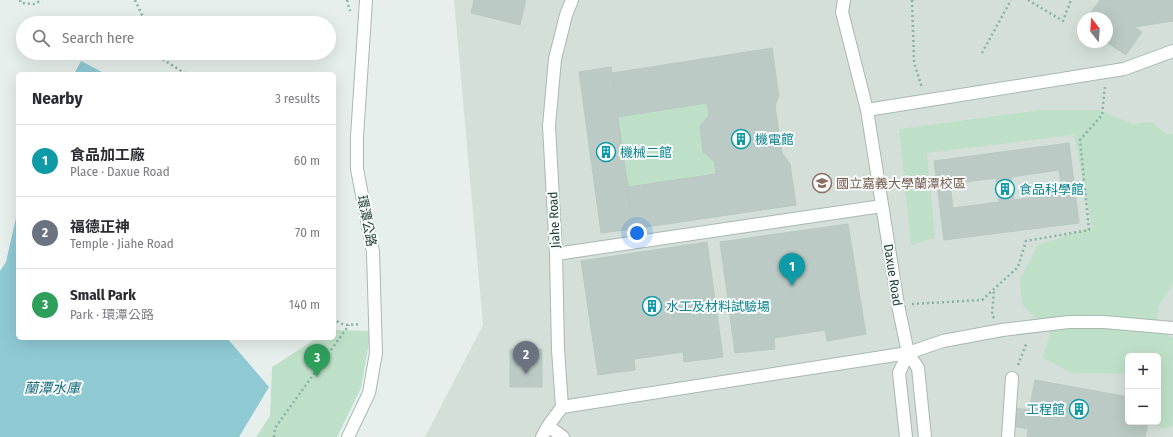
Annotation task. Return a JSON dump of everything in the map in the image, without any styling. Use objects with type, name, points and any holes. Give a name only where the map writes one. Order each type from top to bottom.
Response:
[{"type":"street","name":"環潭公路","points":[[348,437],[369,393],[376,353],[373,252],[357,169],[357,137],[366,0]]},
{"type":"street","name":"Jiahe Road","points":[[562,407],[558,349],[556,254],[549,126],[555,59],[566,15],[572,0]]},
{"type":"street","name":"Daxue Road","points":[[843,6],[867,110],[898,305],[908,353],[918,368],[925,437]]},
{"type":"street","points":[[867,110],[1124,69],[1173,51]]},
{"type":"street","points":[[556,254],[882,206]]},
{"type":"street","points":[[542,437],[562,407],[908,353],[943,341],[1002,330],[1069,322],[1104,322],[1173,328]]},
{"type":"street","points":[[906,437],[899,373],[908,353]]},
{"type":"street","points":[[1008,437],[1012,378]]},
{"type":"street","points":[[548,426],[563,437]]},
{"type":"path","points":[[20,0],[21,3],[34,4],[42,0]]},
{"type":"path","points":[[135,0],[143,16]]},
{"type":"path","points":[[912,0],[914,62],[926,100]]},
{"type":"path","points":[[982,53],[1011,0]]},
{"type":"path","points":[[1028,0],[1062,21],[1071,0]]},
{"type":"path","points":[[164,60],[183,72]]},
{"type":"path","points":[[898,305],[982,300],[1018,267],[1026,241],[1089,230],[1080,140],[1102,115],[1106,72]]},
{"type":"path","points":[[994,289],[992,314],[1002,330]]},
{"type":"path","points":[[274,437],[275,428],[347,325],[336,321]]},
{"type":"path","points":[[1012,378],[1034,326]]},
{"type":"shaded area","name":"國立嘉義大學蘭潭校區","points":[[454,0],[1173,0],[1173,437],[425,437],[483,325]]},
{"type":"green space","points":[[707,103],[709,115],[700,126],[703,151],[714,161],[716,174],[628,187],[618,117]]},
{"type":"green space","points":[[1040,110],[1099,110],[1133,124],[1151,122],[1167,134],[1173,134],[1173,284],[1158,307],[1157,330],[1173,338],[1173,426],[1162,429],[1156,425],[1161,425],[1161,353],[1125,353],[1125,374],[1072,373],[1043,358],[1050,334],[1022,304],[1020,279],[1038,245],[1092,227],[1074,135],[927,153],[935,238],[911,245],[899,129]]},
{"type":"green space","points":[[336,330],[371,331],[361,388],[337,437],[256,437],[270,416],[272,367],[314,340],[336,340]]},
{"type":"water","points":[[81,61],[102,72],[75,72]]},
{"type":"water","name":"蘭潭水庫","points":[[16,218],[16,340],[229,340],[269,387],[239,437],[0,437],[0,271],[6,262]]},
{"type":"building","points":[[474,0],[526,0],[520,25],[471,13]]},
{"type":"building","points":[[1100,0],[1173,0],[1173,21],[1134,27],[1142,32],[1126,55],[1113,47],[1113,12],[1091,12]]},
{"type":"building","name":"機電館","points":[[772,48],[779,96],[775,106],[782,153],[790,164],[796,205],[633,229],[619,126],[628,187],[716,174],[714,161],[703,152],[700,126],[709,115],[707,103],[618,117],[612,73]]},
{"type":"building","name":"機械二館","points":[[611,67],[633,229],[601,233],[579,72]]},
{"type":"building","name":"食品科學館","points":[[1069,143],[1079,223],[944,240],[934,161]],"holes":[[[1059,170],[1062,193],[1014,200],[1011,177]],[[996,178],[999,202],[953,208],[950,184]]]},
{"type":"building","points":[[848,224],[866,334],[827,341],[825,330],[774,338],[775,349],[735,353],[720,242]]},
{"type":"building","name":"水工及材料試驗場","points":[[707,242],[723,357],[684,362],[683,352],[634,359],[635,370],[598,375],[581,261]]},
{"type":"building","points":[[510,349],[542,349],[542,387],[510,387]]},
{"type":"building","name":"工程館","points":[[1035,380],[1125,396],[1125,425],[1147,425],[1145,437],[1027,437],[1028,429],[1011,426],[1015,408],[1029,410]]},
{"type":"place","name":"機電館","points":[[741,139]]},
{"type":"place","name":"機械二館","points":[[606,152]]},
{"type":"place","name":"國立嘉義大學蘭潭校區","points":[[822,183]]},
{"type":"place","name":"食品科學館","points":[[1005,189]]},
{"type":"place","name":"食品加工廠","points":[[792,286]]},
{"type":"place","name":"水工及材料試驗場","points":[[652,306]]},
{"type":"place","name":"福德正神","points":[[526,374]]},
{"type":"place","name":"Small Park","points":[[317,377]]},
{"type":"place","name":"工程館","points":[[1079,409]]}]
